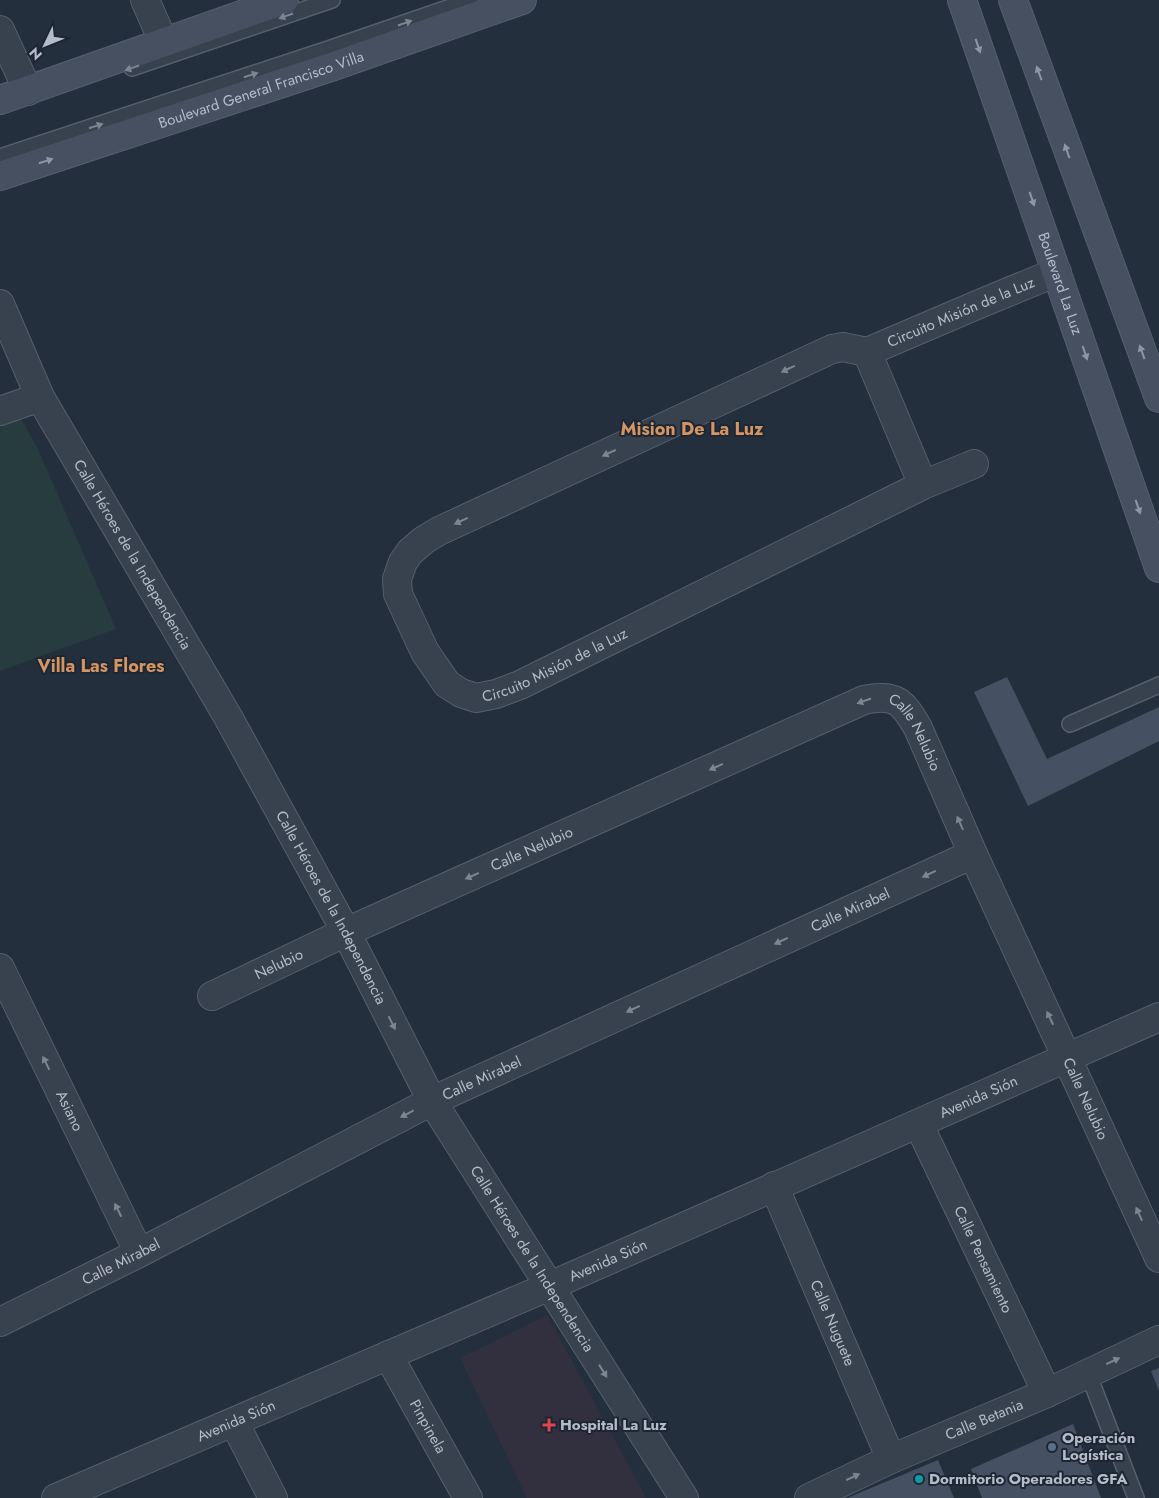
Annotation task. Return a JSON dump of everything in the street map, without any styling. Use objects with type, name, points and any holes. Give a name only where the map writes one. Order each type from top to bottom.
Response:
[{"type":"main road","points":[[0,100],[284,0]]},
{"type":"main road","name":"Boulevard General Francisco Villa","points":[[0,176],[334,66],[522,0]]},
{"type":"main road","name":"Boulevard La Luz","points":[[962,0],[1159,568]]},
{"type":"main road","points":[[1013,0],[1159,398]]},
{"type":"street","points":[[145,0],[164,43]]},
{"type":"street","points":[[0,30],[28,91]]},
{"type":"street","name":"Circuito Misión de la Luz","points":[[974,464],[923,485],[520,685],[496,694],[476,698],[460,693],[447,684],[425,652],[398,594],[398,579],[403,562],[410,552],[424,540],[439,531],[832,349],[843,347],[867,352],[1057,272]]},
{"type":"street","name":"Calle Héroes de la Independencia","points":[[0,304],[40,397],[228,717],[346,932],[432,1101],[684,1498]]},
{"type":"street","points":[[867,352],[923,485]]},
{"type":"street","points":[[0,411],[40,397]]},
{"type":"street","name":"Calle Nelubio","points":[[346,932],[855,704],[878,697],[900,702],[908,710],[918,728],[973,854],[1159,1258]]},
{"type":"street","name":"Calle Mirabel","points":[[0,1322],[139,1253],[432,1101],[973,854]]},
{"type":"street","name":"Nelubio","points":[[212,996],[346,932]]},
{"type":"street","name":"Asiano","points":[[0,968],[139,1253]]},
{"type":"street","name":"Avenida Sión","points":[[72,1495],[234,1422],[550,1286],[1159,1017]]},
{"type":"street","name":"Calle Pensamiento","points":[[919,1124],[1047,1393]]},
{"type":"street","name":"Calle Nuguete","points":[[774,1186],[891,1459]]},
{"type":"street","name":"Calle Betania","points":[[809,1498],[891,1459],[1047,1393],[1159,1340]]},
{"type":"street","name":"Pinpinela","points":[[388,1355],[468,1498]]},
{"type":"street","points":[[234,1422],[273,1498]]},
{"type":"lane","points":[[0,113],[332,0]]},
{"type":"lane","points":[[0,157],[328,50],[471,0]]},
{"type":"lane","points":[[1070,724],[1159,685]]},
{"type":"lane","points":[[1088,1373],[1136,1498]]},
{"type":"shaded area","name":"Hospital La Luz","points":[[547,1315],[646,1498],[527,1498],[460,1358]]},
{"type":"green space","points":[[18,414],[37,447],[116,629],[0,671],[0,421]]},
{"type":"building","points":[[1007,677],[1047,759],[1159,707],[1159,741],[1028,806],[974,692]]},
{"type":"building","points":[[1159,1368],[1159,1391],[1151,1371]]},
{"type":"building","name":"Operación Logística","points":[[1073,1424],[1101,1498],[982,1498],[971,1469]]},
{"type":"building","name":"Dormitorio Operadores GFA","points":[[938,1460],[954,1498],[847,1498]]},
{"type":"place","name":"Hospital La Luz","points":[[549,1425]]},
{"type":"place","name":"Operación Logística","points":[[1052,1447]]},
{"type":"place","name":"Dormitorio Operadores GFA","points":[[919,1479]]},
{"type":"district","name":"Mision De La Luz","points":[[692,429]]},
{"type":"district","name":"Villa Las Flores","points":[[101,666]]}]
